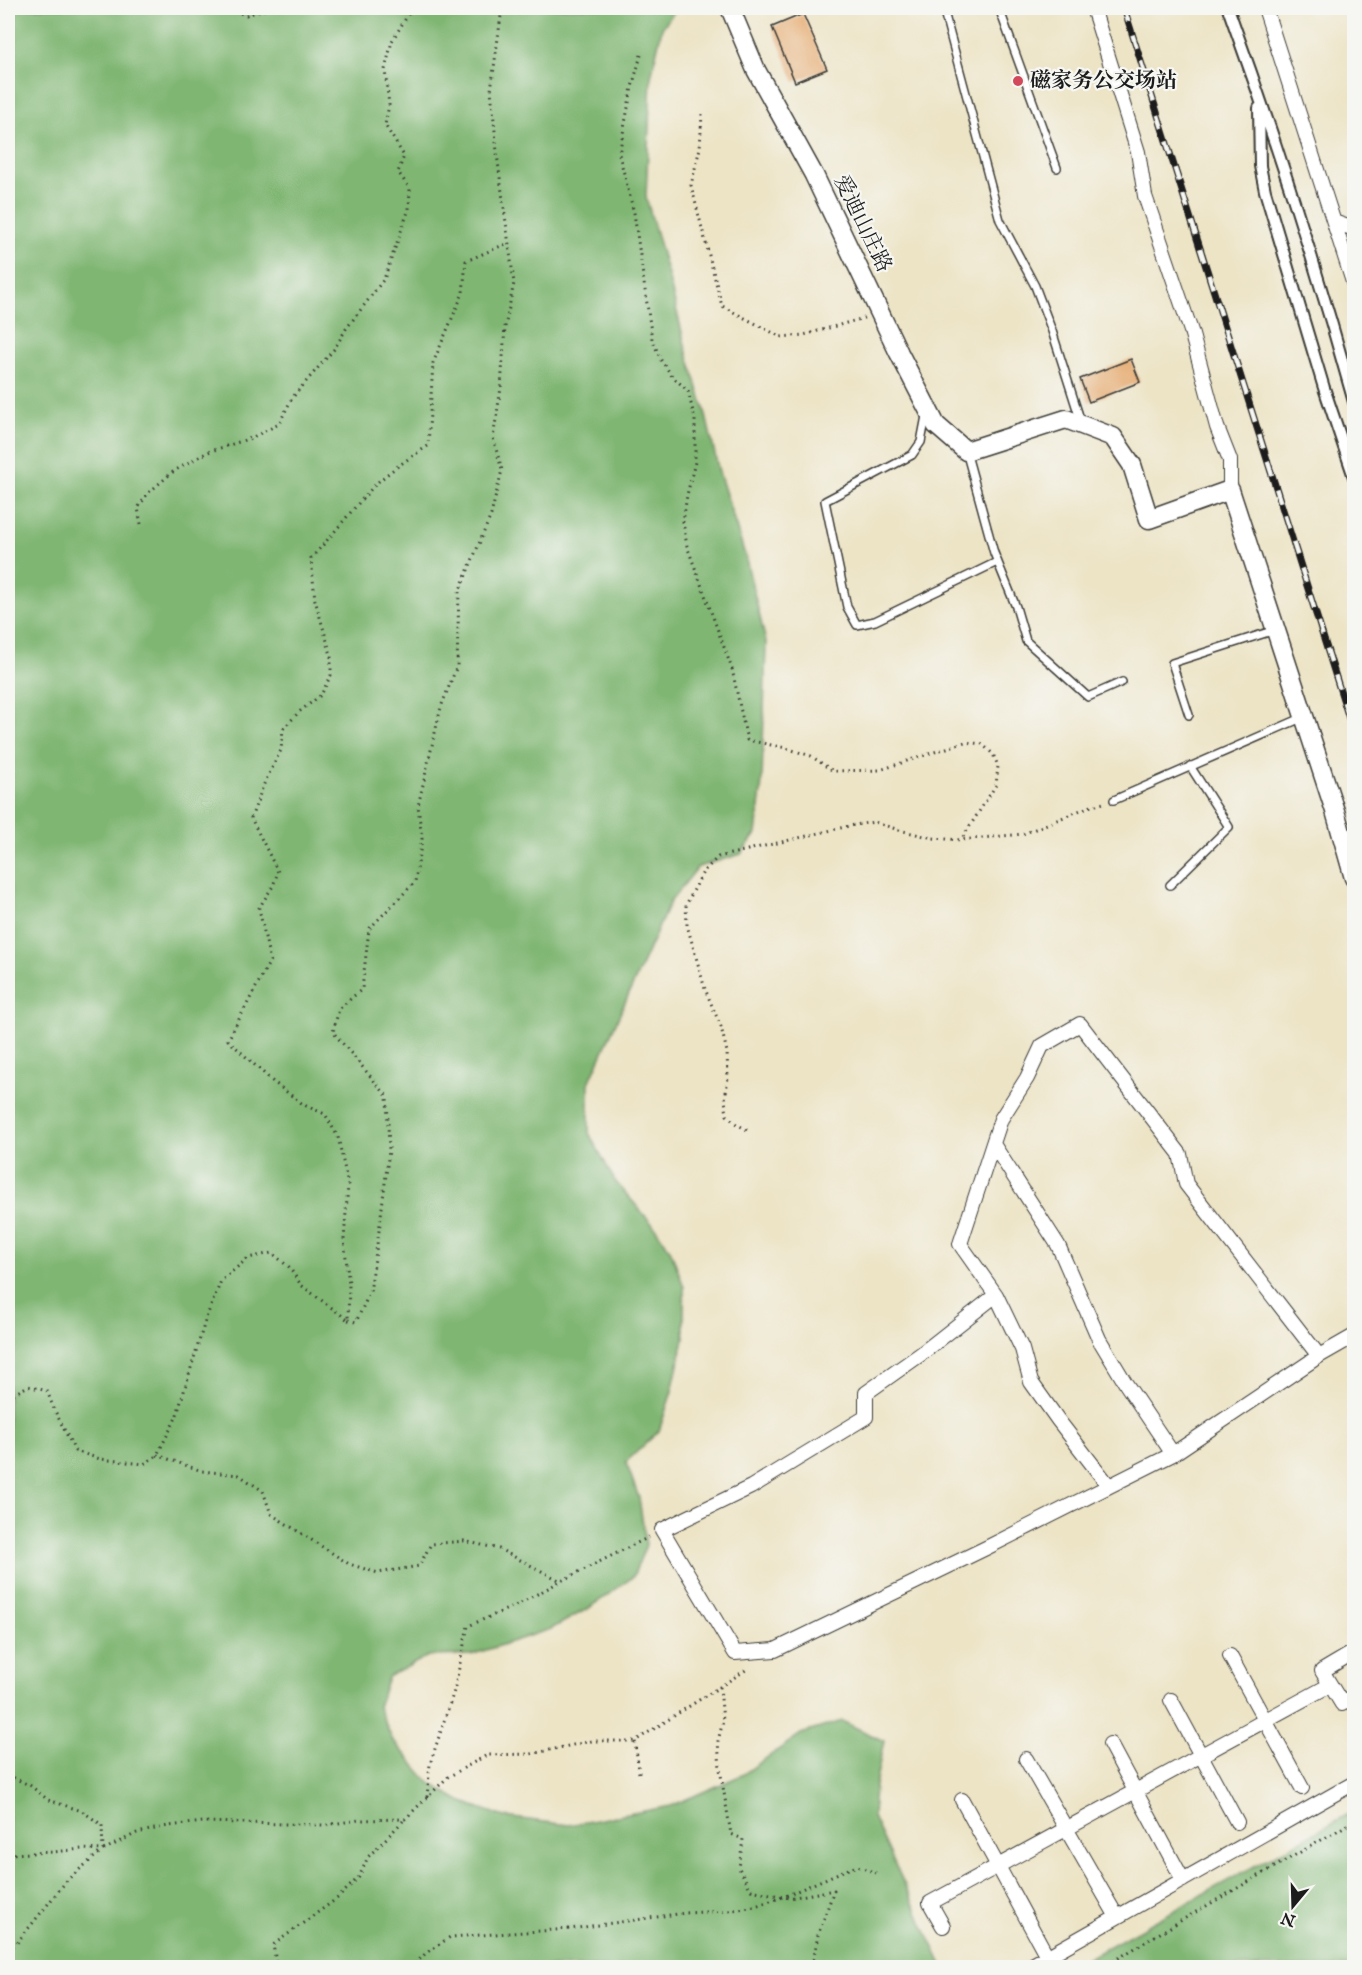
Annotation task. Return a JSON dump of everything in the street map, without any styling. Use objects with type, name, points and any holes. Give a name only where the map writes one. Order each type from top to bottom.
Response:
[{"type":"street","name":"爱迪山庄路","points":[[730,8],[756,70],[814,175],[927,408],[936,424],[966,452]]},
{"type":"street","points":[[1093,8],[1138,152],[1145,196],[1191,331],[1217,428],[1230,460],[1230,489],[1354,878]]},
{"type":"street","points":[[1228,8],[1259,95],[1332,324],[1354,402]]},
{"type":"street","points":[[1265,8],[1354,280]]},
{"type":"street","points":[[1259,95],[1260,166],[1265,191],[1324,388],[1354,477]]},
{"type":"street","points":[[1334,222],[1354,229]]},
{"type":"street","points":[[966,452],[1066,418],[1113,437],[1132,465],[1149,519],[1230,489]]},
{"type":"street","points":[[1109,1486],[1031,1382],[1022,1349],[996,1295],[960,1244],[1001,1119],[1027,1078],[1042,1046],[1080,1024],[1180,1154],[1186,1184],[1319,1356]]},
{"type":"street","points":[[993,1144],[1058,1245],[1105,1348],[1173,1454]]},
{"type":"street","points":[[996,1295],[921,1354],[866,1393],[866,1417],[752,1487],[662,1530],[735,1653],[775,1650],[1173,1454],[1319,1356],[1354,1336]]},
{"type":"street","points":[[1354,1652],[1322,1671],[1342,1704],[1354,1696]]},
{"type":"street","points":[[1230,1656],[1302,1788]]},
{"type":"street","points":[[943,1926],[930,1903],[1330,1685]]},
{"type":"street","points":[[1172,1700],[1237,1821]]},
{"type":"street","points":[[1110,1744],[1183,1880]]},
{"type":"street","points":[[1026,1759],[1117,1917]]},
{"type":"street","points":[[1027,1968],[1354,1784]]},
{"type":"street","points":[[962,1800],[1047,1956]]},
{"type":"lane","points":[[944,8],[1000,220],[1035,286],[1082,425]]},
{"type":"lane","points":[[999,8],[1057,168]]},
{"type":"lane","points":[[927,408],[921,442],[912,455],[825,501],[847,607],[856,625],[875,621],[997,562]]},
{"type":"lane","points":[[966,452],[997,562],[1016,607],[1026,641],[1052,667],[1078,686],[1088,697],[1122,682]]},
{"type":"lane","points":[[1189,715],[1172,663],[1275,630]]},
{"type":"lane","points":[[1114,800],[1304,717]]},
{"type":"lane","points":[[1170,885],[1230,827],[1190,766]]},
{"type":"path","points":[[223,8],[246,15],[271,8]]},
{"type":"path","points":[[141,524],[138,508],[148,493],[174,471],[208,452],[251,438],[279,424],[292,398],[335,348],[346,329],[384,279],[409,209],[410,189],[398,172],[404,156],[385,125],[389,105],[385,70],[392,41],[412,8]]},
{"type":"path","points":[[8,1397],[27,1386],[47,1391],[75,1451],[100,1459],[144,1464],[157,1455],[176,1418],[206,1318],[221,1281],[248,1258],[272,1253],[289,1267],[301,1285],[348,1320],[356,1322],[370,1292],[389,1150],[387,1096],[333,1032],[339,1009],[362,989],[369,929],[415,882],[422,839],[418,806],[441,707],[457,666],[459,592],[491,515],[502,470],[493,438],[501,388],[505,327],[514,284],[491,90],[502,8]]},
{"type":"path","points":[[641,56],[632,87],[619,154],[634,213],[652,339],[661,360],[672,376],[688,391],[695,420],[695,462],[683,522],[687,546],[732,669],[747,740],[811,756],[833,771],[880,770],[965,742],[982,744],[993,754],[998,766],[996,785],[961,840]]},
{"type":"path","points":[[702,114],[700,148],[691,185],[722,306],[781,338],[804,335],[880,314]]},
{"type":"path","points":[[348,1320],[349,1284],[344,1240],[348,1185],[338,1137],[325,1114],[304,1105],[272,1081],[228,1040],[270,961],[259,908],[273,886],[278,872],[251,818],[280,750],[283,729],[298,712],[321,695],[331,675],[331,655],[315,600],[311,558],[379,482],[428,446],[433,363],[463,293],[466,261],[508,243]]},
{"type":"path","points":[[747,1130],[735,1123],[728,1114],[725,1100],[728,1077],[727,1052],[721,1027],[705,989],[687,925],[686,905],[703,872],[718,857],[874,822],[933,838],[961,840],[1023,834],[1088,807],[1114,800]]},
{"type":"path","points":[[157,1455],[202,1471],[239,1475],[263,1491],[271,1514],[349,1564],[378,1573],[419,1566],[431,1544],[464,1541],[499,1549],[561,1581]]},
{"type":"path","points":[[427,1797],[430,1764],[454,1691],[468,1626],[517,1605],[662,1530]]},
{"type":"path","points":[[277,1968],[273,1945],[339,1897],[360,1877],[368,1857],[448,1777],[487,1755],[531,1754],[592,1741],[635,1742],[775,1650]]},
{"type":"path","points":[[720,1687],[723,1721],[718,1741],[720,1769],[731,1834],[743,1839],[739,1868],[751,1890],[789,1898],[834,1890],[818,1935],[810,1968]]},
{"type":"path","points":[[635,1742],[639,1773]]},
{"type":"path","points":[[8,1775],[31,1786],[48,1800],[82,1811],[102,1825],[103,1850]]},
{"type":"path","points":[[8,1948],[16,1944],[68,1879],[103,1850],[137,1833],[168,1826],[203,1822],[325,1825],[359,1820],[405,1819]]},
{"type":"path","points":[[1103,1968],[1158,1933],[1264,1875],[1354,1821]]},
{"type":"path","points":[[8,1854],[82,1849],[103,1850]]},
{"type":"path","points":[[411,1968],[426,1953],[450,1937],[570,1929],[685,1912],[728,1911],[755,1906],[783,1897],[857,1866],[876,1873]]},
{"type":"green space","points":[[8,8],[677,8],[662,28],[651,77],[646,197],[686,349],[705,411],[719,472],[745,555],[766,642],[762,782],[756,834],[741,854],[698,867],[670,902],[589,1083],[589,1133],[615,1181],[654,1226],[671,1251],[684,1287],[684,1339],[672,1391],[659,1431],[626,1462],[639,1498],[646,1545],[633,1577],[589,1608],[551,1629],[471,1655],[428,1656],[388,1677],[378,1707],[392,1739],[430,1783],[460,1801],[505,1817],[569,1825],[671,1806],[742,1775],[801,1734],[842,1721],[884,1741],[875,1785],[873,1817],[943,1967],[8,1967]]},
{"type":"green space","points":[[1354,1811],[1354,1967],[1072,1967]]},
{"type":"building","points":[[803,14],[827,69],[795,82],[772,27]]},
{"type":"building","points":[[1131,359],[1140,382],[1089,402],[1080,379]]},
{"type":"railway","points":[[1124,8],[1354,734]]},
{"type":"place","name":"磁家务公交场站","points":[[1018,81]]}]
